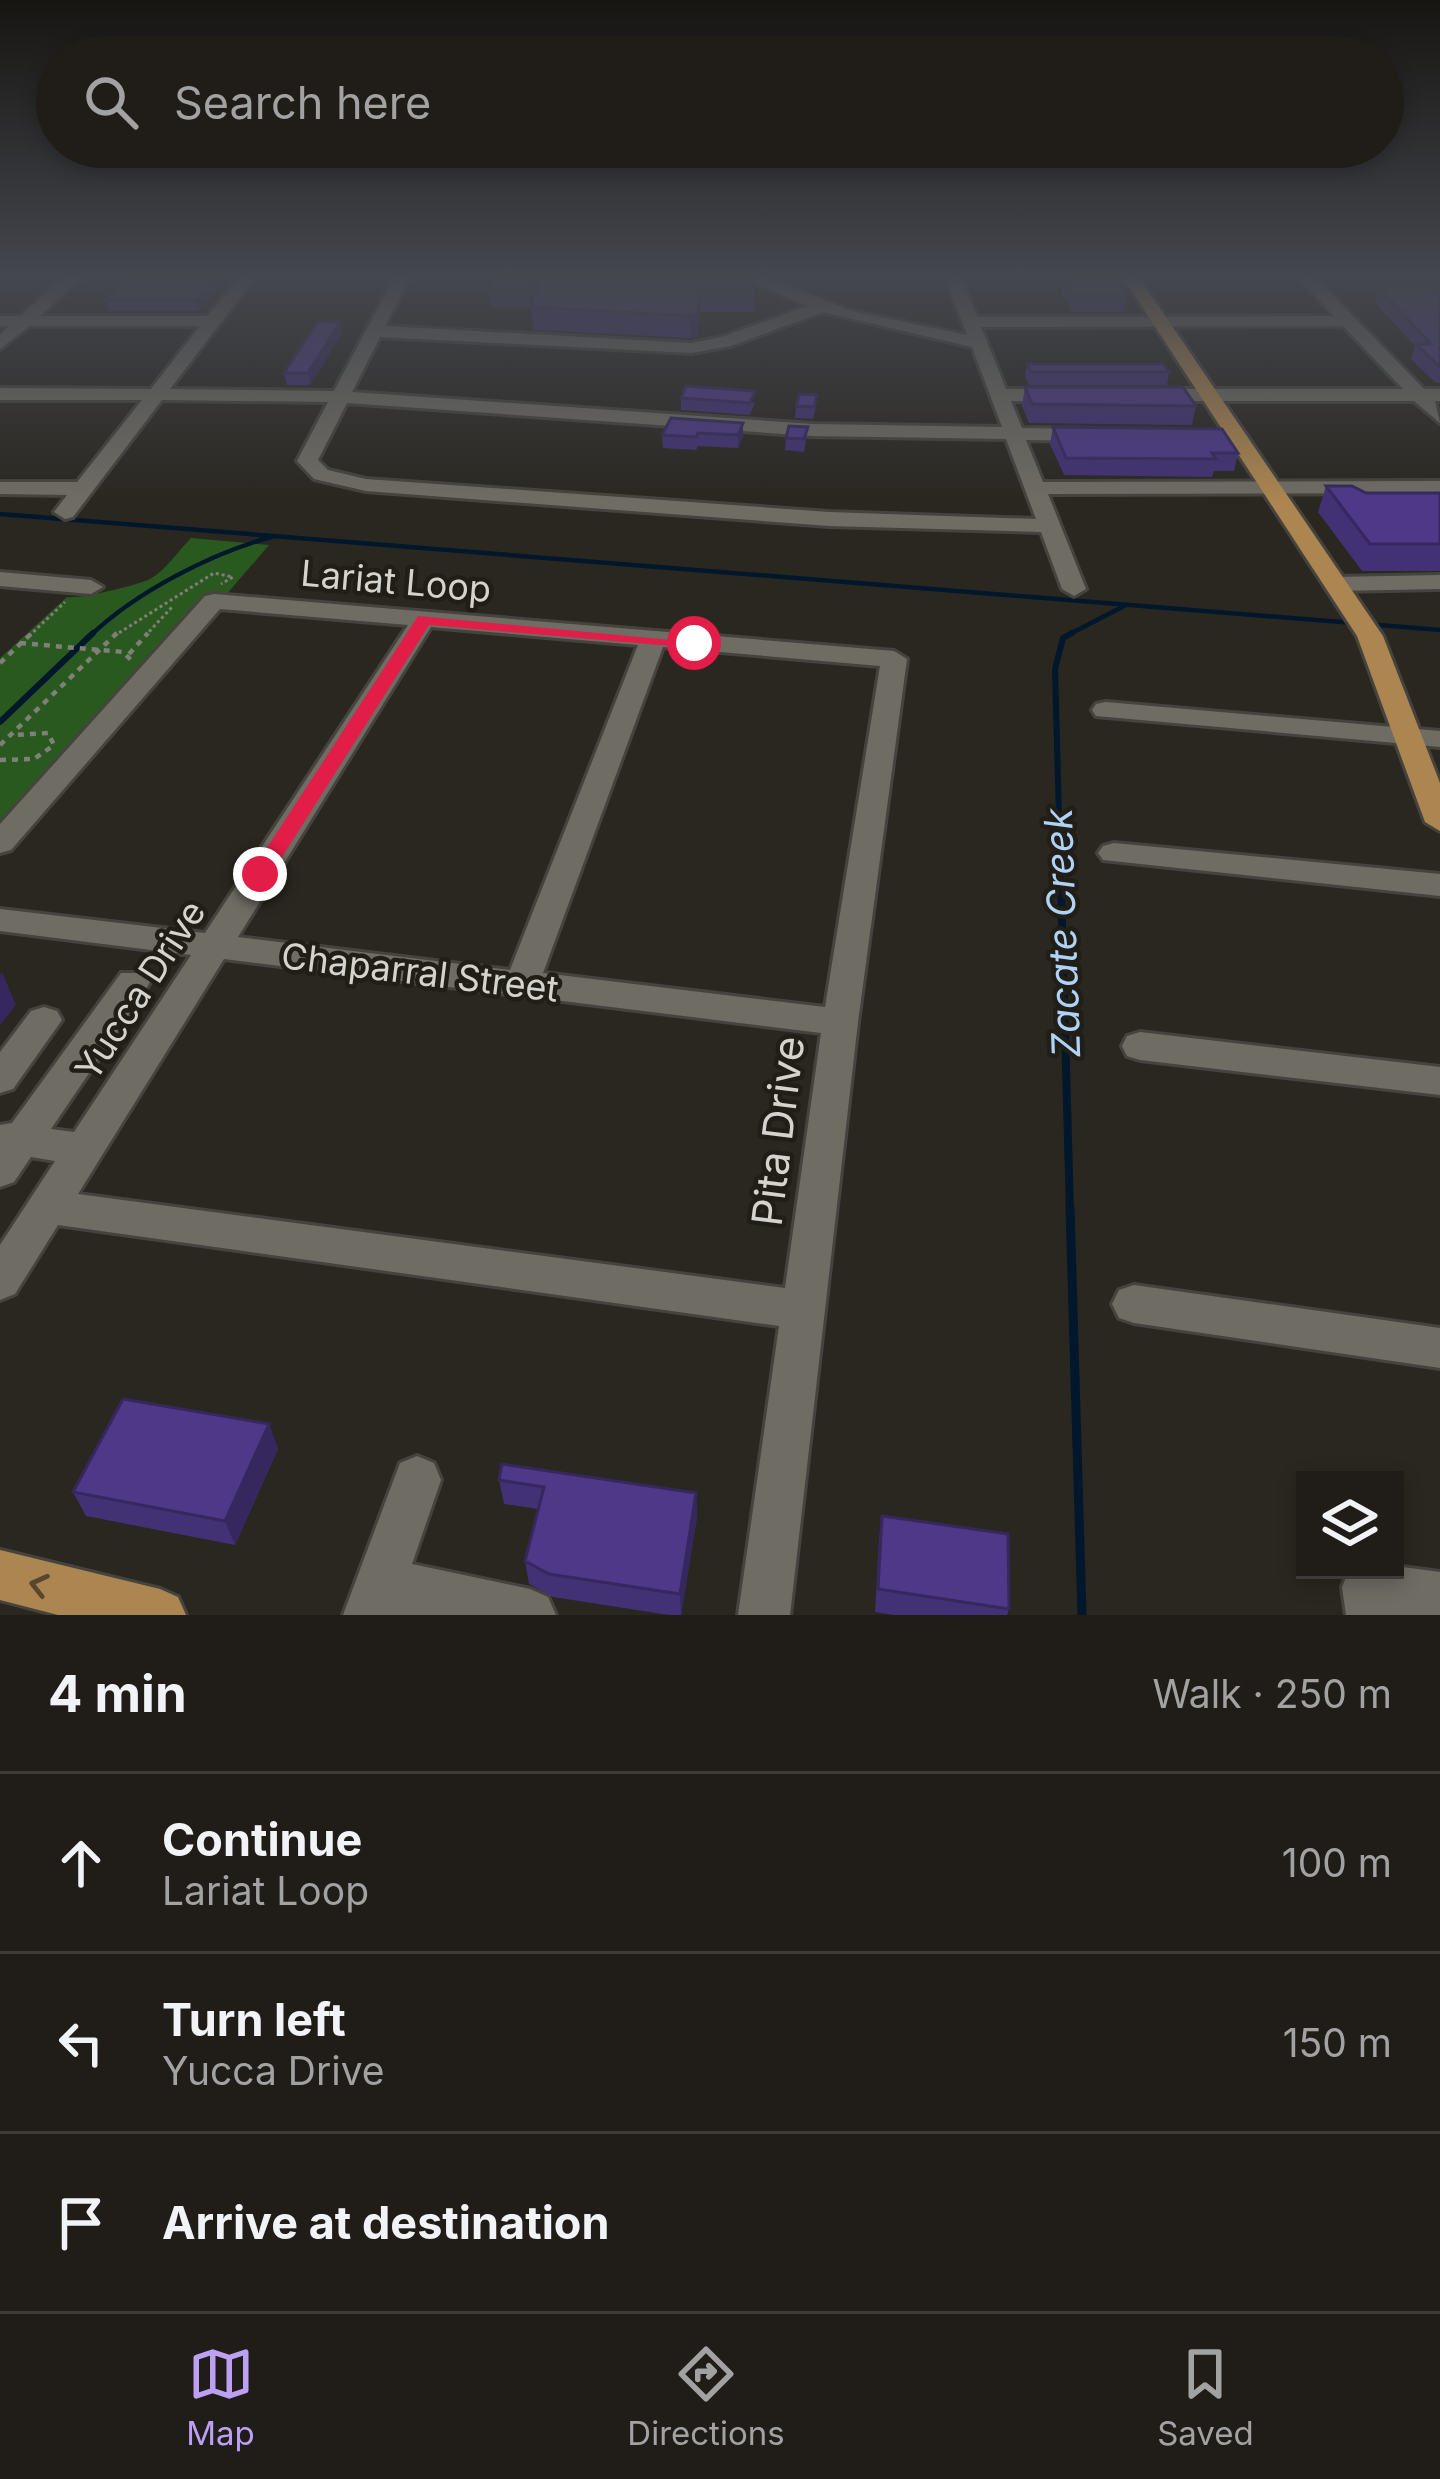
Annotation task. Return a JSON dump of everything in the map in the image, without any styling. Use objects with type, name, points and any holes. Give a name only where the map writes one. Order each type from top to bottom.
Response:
[{"type":"main road","points":[[1177,351],[1221,431],[1273,488],[1364,626],[1440,822]]},
{"type":"main road","points":[[0,1575],[160,1615]]},
{"type":"street","points":[[64,512],[190,351]]},
{"type":"street","points":[[363,351],[307,461],[321,475],[366,485],[829,519],[1049,526]]},
{"type":"street","points":[[982,351],[1074,589]]},
{"type":"street","points":[[1382,351],[1430,395],[1440,417]]},
{"type":"street","points":[[0,394],[340,396],[813,430],[1104,435]]},
{"type":"street","points":[[1140,394],[1203,399],[1430,395]]},
{"type":"street","points":[[999,395],[1093,395]]},
{"type":"street","points":[[1034,488],[1440,487]]},
{"type":"street","points":[[0,488],[82,489]]},
{"type":"street","points":[[1393,488],[1409,507]]},
{"type":"street","points":[[1351,508],[1440,507]]},
{"type":"street","points":[[0,579],[80,593]]},
{"type":"street","points":[[1336,584],[1440,582]]},
{"type":"street","name":"Lariat Loop","points":[[0,843],[214,601],[894,659]]},
{"type":"street","name":"Yucca Drive","points":[[0,1281],[424,620]]},
{"type":"street","points":[[520,985],[653,639]]},
{"type":"street","name":"Pita Drive","points":[[764,1615],[840,1022],[894,659]]},
{"type":"street","points":[[1106,710],[1440,739]]},
{"type":"street","points":[[1114,853],[1440,886]]},
{"type":"street","name":"Chaparral Street","points":[[0,920],[840,1022]]},
{"type":"street","points":[[7,1149],[133,982]]},
{"type":"street","points":[[0,1079],[44,1020]]},
{"type":"street","points":[[1140,1046],[1440,1081]]},
{"type":"street","points":[[7,1149],[84,1149]]},
{"type":"street","points":[[47,1207],[804,1310]]},
{"type":"street","points":[[1134,1304],[1440,1348]]},
{"type":"street","points":[[417,1480],[375,1599],[530,1615]]},
{"type":"street","points":[[1372,1615],[1367,1587],[1430,1603]]},
{"type":"path","points":[[0,745],[127,624],[214,573],[233,577],[210,589]]},
{"type":"path","points":[[0,663],[80,593]]},
{"type":"path","points":[[135,662],[129,667],[129,654],[173,606]]},
{"type":"path","points":[[20,643],[129,654]]},
{"type":"path","points":[[6,739],[33,731],[53,736],[62,733]]},
{"type":"path","points":[[0,760],[24,762],[43,755],[54,745],[53,736]]},
{"type":"green space","points":[[191,538],[269,545],[226,595],[201,599],[0,826],[0,658],[67,597],[150,579]]},
{"type":"building","points":[[298,351],[322,351],[308,373],[284,373]]},
{"type":"building","points":[[1424,351],[1440,351],[1440,367]]},
{"type":"building","points":[[1027,364],[1163,364],[1169,372],[1031,372]]},
{"type":"building","points":[[686,386],[755,391],[750,403],[681,398]]},
{"type":"building","points":[[1025,387],[1183,387],[1196,406],[1032,404]]},
{"type":"building","points":[[799,394],[817,395],[814,407],[796,406]]},
{"type":"building","points":[[671,418],[743,423],[738,435],[662,435]]},
{"type":"building","points":[[789,426],[808,427],[804,439],[786,438]]},
{"type":"building","points":[[1053,427],[1222,429],[1238,453],[1212,453],[1216,459],[1066,458]]},
{"type":"building","points":[[1326,486],[1352,486],[1366,493],[1440,493],[1440,544],[1370,544]]},
{"type":"building","points":[[123,1399],[269,1424],[225,1521],[73,1492]]},
{"type":"building","points":[[502,1464],[696,1493],[680,1594],[549,1574],[525,1561],[544,1487],[499,1480]]},
{"type":"building","points":[[882,1516],[1008,1534],[1009,1609],[878,1589]]},
{"type":"waterway","points":[[0,514],[1354,623]]},
{"type":"waterway","points":[[90,636],[129,604],[175,576],[271,537]]},
{"type":"waterway","name":"Zacate Creek","points":[[1066,636],[1126,605]]},
{"type":"waterway","name":"Zacate Creek","points":[[1367,624],[1440,630]]},
{"type":"waterway","points":[[0,722],[93,633]]},
{"type":"waterway","name":"Zacate Creek","points":[[1061,890],[1055,669],[1063,638],[1072,633]]},
{"type":"waterway","name":"Zacate Creek","points":[[1061,887],[1070,1211]]},
{"type":"waterway","name":"Zacate Creek","points":[[1070,1208],[1082,1615]]},
{"type":"route","points":[[260,874],[424,620],[694,643]]}]
